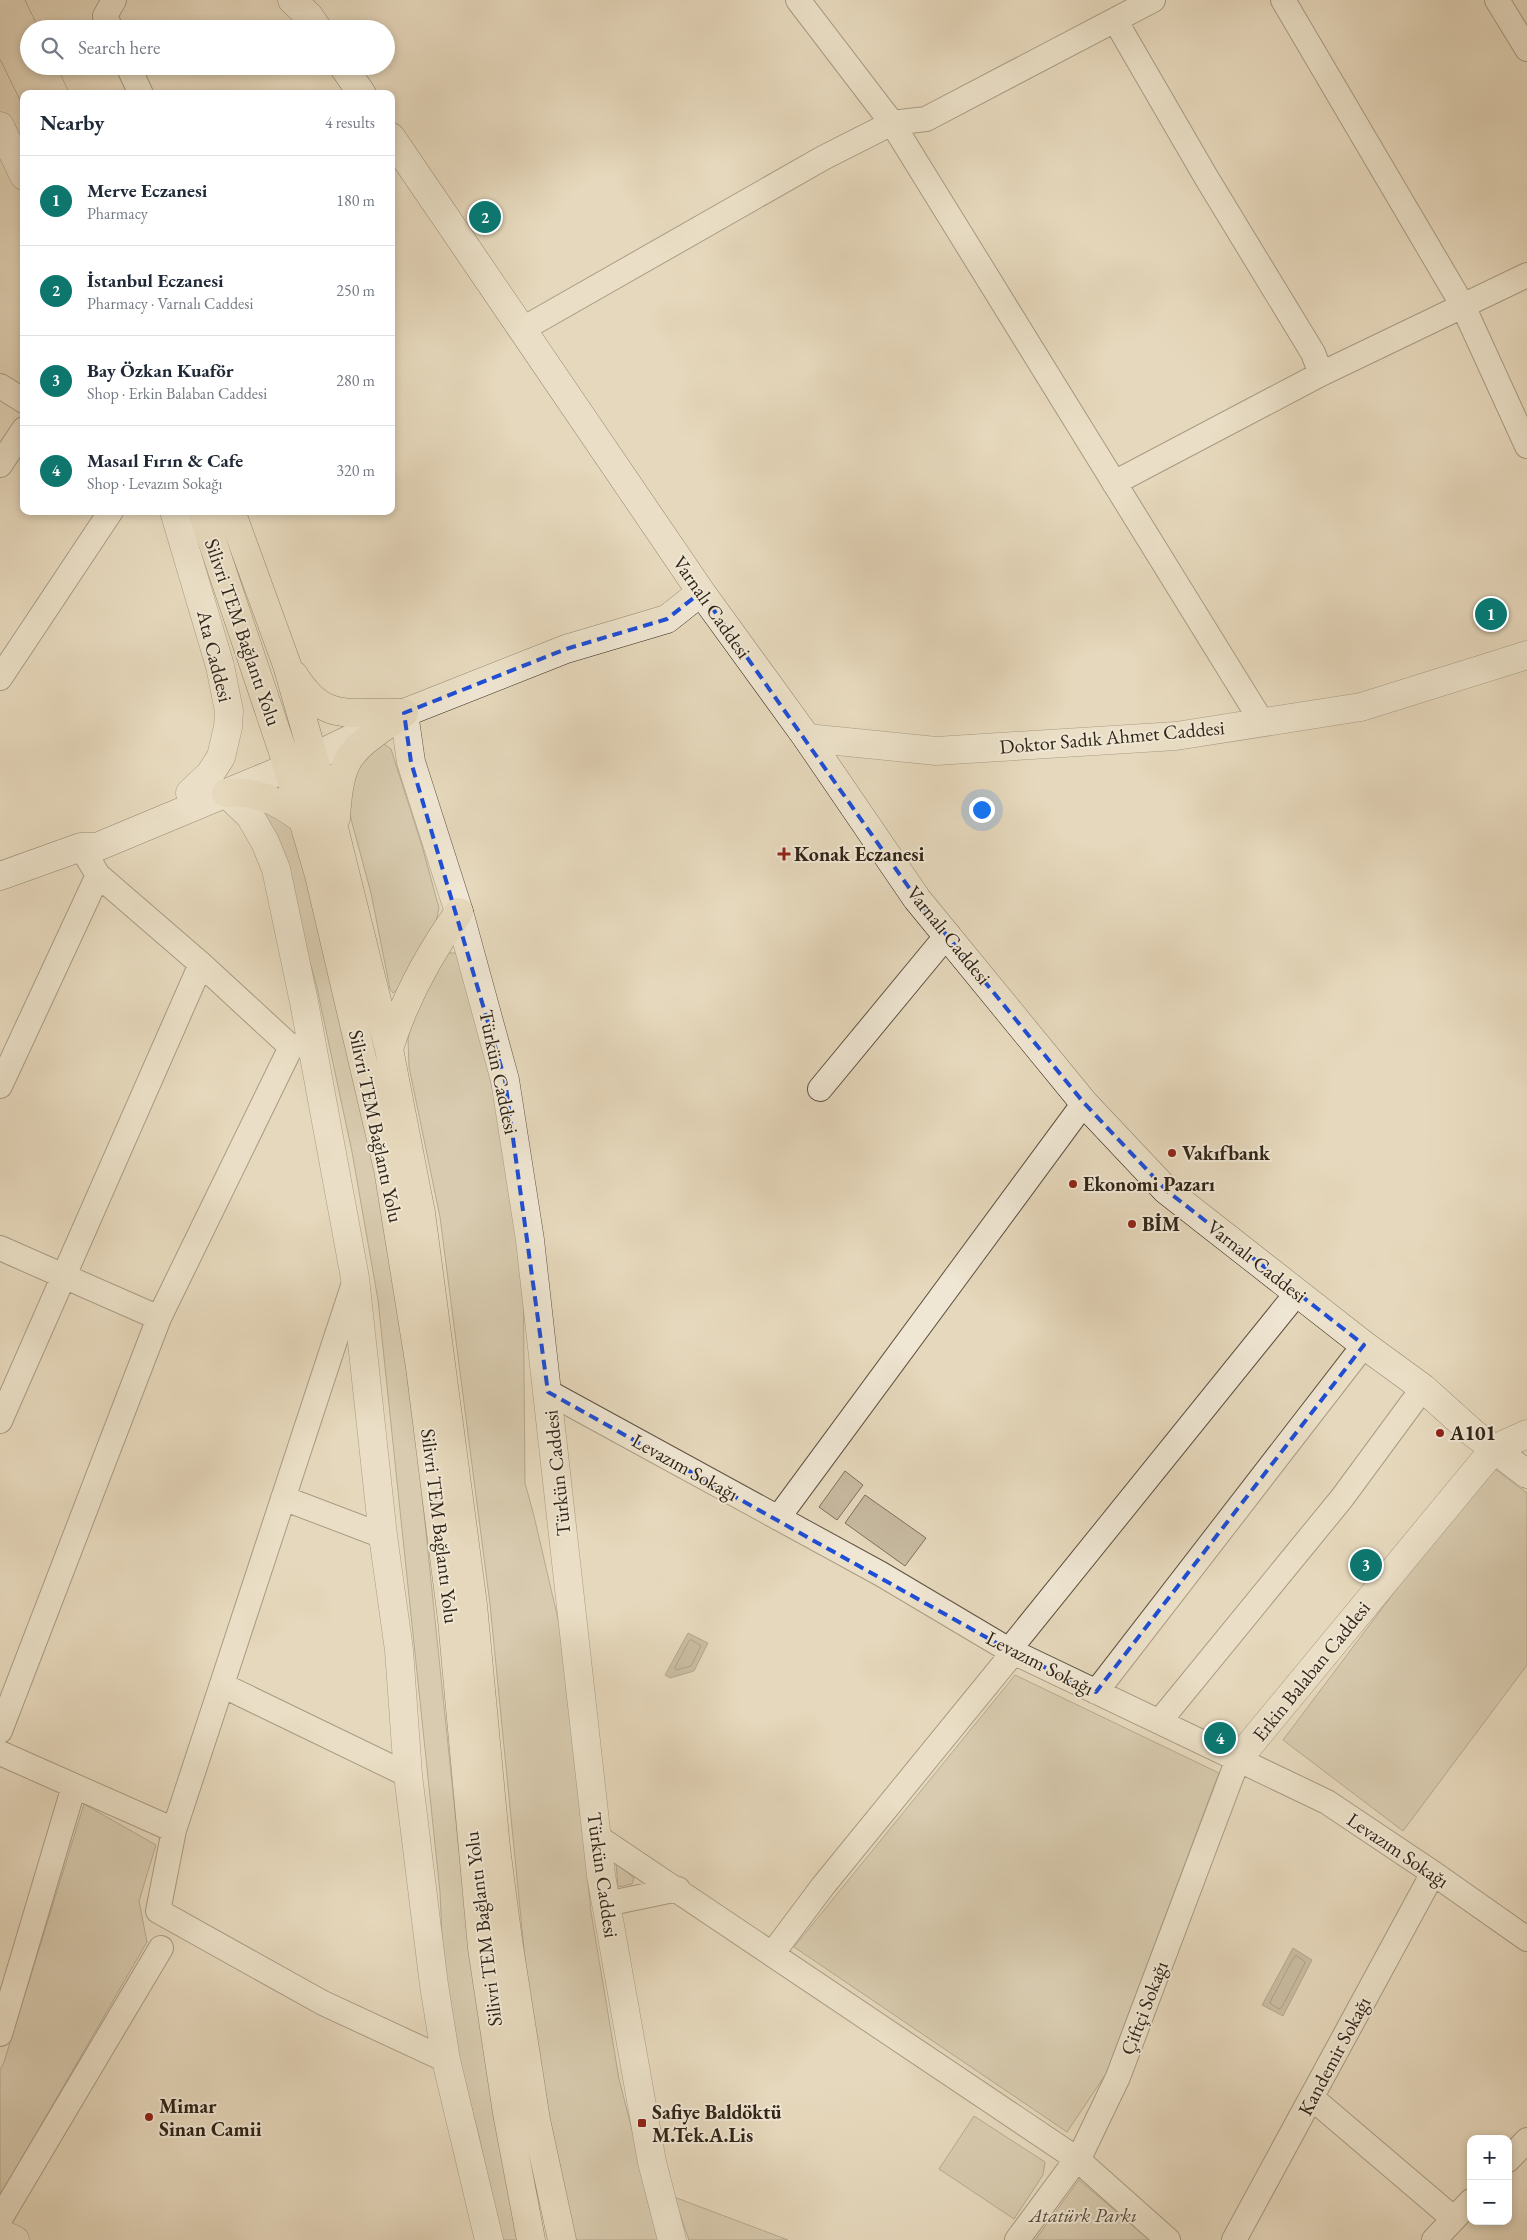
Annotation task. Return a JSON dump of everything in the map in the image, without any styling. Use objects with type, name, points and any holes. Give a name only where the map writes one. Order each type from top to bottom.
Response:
[{"type":"highway","points":[[9,0],[20,23]]},
{"type":"highway","points":[[0,27],[20,68]]},
{"type":"highway","points":[[24,75],[31,90]]},
{"type":"highway","points":[[45,75],[52,90]]},
{"type":"highway","name":"Silivri TEM Bağlantı Yolu","points":[[203,515],[286,759],[334,936],[388,1169],[420,1367],[452,1620],[482,1948],[507,2113],[531,2240]]},
{"type":"highway","name":"Silivri TEM Bağlantı Yolu","points":[[232,515],[287,665],[335,832],[388,1048],[421,1213],[473,1605],[496,1848],[508,1940],[536,2120],[562,2240]]},
{"type":"highway","points":[[287,665],[309,697],[329,709],[345,713],[382,711],[404,713]]},
{"type":"highway","points":[[335,832],[339,785],[349,756],[362,743],[404,713]]},
{"type":"highway","points":[[226,793],[252,792],[276,803],[303,820]]},
{"type":"highway","points":[[388,1048],[400,1013],[440,938],[458,912]]},
{"type":"street","points":[[292,0],[312,20]]},
{"type":"street","points":[[798,0],[892,123],[1262,722]]},
{"type":"street","points":[[521,330],[823,158],[892,123],[926,119],[1153,0]]},
{"type":"street","points":[[1283,0],[1463,306],[1527,446]]},
{"type":"street","points":[[1497,0],[1527,49]]},
{"type":"street","points":[[1115,20],[1206,177],[1313,353],[1321,374]]},
{"type":"street","points":[[132,75],[139,90]]},
{"type":"street","points":[[349,75],[359,90]]},
{"type":"street","points":[[0,126],[12,162]]},
{"type":"street","name":"Varnalı Caddesi","points":[[395,143],[701,592],[807,738],[918,899],[1084,1103],[1166,1190],[1296,1293],[1423,1388],[1474,1433],[1527,1474]]},
{"type":"street","points":[[1114,483],[1321,374],[1527,275]]},
{"type":"street","points":[[0,386],[20,398]]},
{"type":"street","points":[[0,465],[20,435]]},
{"type":"street","points":[[0,678],[108,515]]},
{"type":"street","name":"Ata Caddesi","points":[[175,515],[220,666],[228,711],[228,727],[221,757],[210,774],[190,792]]},
{"type":"street","points":[[80,847],[92,834],[190,792],[311,750],[566,648],[667,619],[701,592]]},
{"type":"street","name":"Doktor Sadık Ahmet Caddesi","points":[[807,738],[936,751],[1176,736],[1361,707],[1527,654]]},
{"type":"street","name":"Türkün Caddesi","points":[[404,713],[411,762],[458,912],[505,1080],[530,1240],[596,1836],[606,1904],[652,2162],[672,2240]]},
{"type":"street","points":[[0,876],[80,847],[97,847],[226,793],[286,759]]},
{"type":"street","points":[[226,793],[250,816],[265,842],[276,869],[301,1045],[355,1278],[383,1536],[399,1650],[408,1776],[434,1985],[446,2060],[489,2240]]},
{"type":"street","points":[[80,847],[98,876],[201,964],[301,1045]]},
{"type":"street","points":[[0,1086],[98,876]]},
{"type":"street","points":[[820,1088],[948,934]]},
{"type":"street","points":[[0,1421],[62,1275],[201,964]]},
{"type":"street","points":[[0,1731],[159,1318],[301,1045]]},
{"type":"street","points":[[778,1518],[1084,1103]]},
{"type":"street","points":[[0,1248],[159,1318]]},
{"type":"street","points":[[355,1278],[174,1830],[158,1911],[323,2003],[446,2060]]},
{"type":"street","points":[[772,1954],[822,1886],[1011,1652],[1296,1293]]},
{"type":"street","points":[[1096,1692],[1364,1345]]},
{"type":"street","points":[[1159,1722],[1342,1498],[1423,1388]]},
{"type":"street","name":"Levazım Sokağı","points":[[548,1392],[881,1574],[1011,1652],[1327,1802],[1527,1939]]},
{"type":"street","name":"Erkin Balaban Caddesi","points":[[1238,1759],[1494,1449],[1527,1434]]},
{"type":"street","points":[[283,1498],[383,1536]]},
{"type":"street","points":[[222,1685],[408,1776]]},
{"type":"street","points":[[0,1753],[174,1830]]},
{"type":"street","name":"Çiftçi Sokağı","points":[[1017,2240],[1077,2159],[1118,2077],[1238,1759]]},
{"type":"street","points":[[0,2034],[74,1786]]},
{"type":"street","points":[[596,1836],[678,1889],[1077,2159],[1168,2240]]},
{"type":"street","name":"Kandemir Sokağı","points":[[1234,2240],[1433,1873]]},
{"type":"street","points":[[606,1904],[678,1889]]},
{"type":"street","points":[[0,2220],[161,1948]]},
{"type":"street","points":[[1312,2098],[1454,2219]]},
{"type":"street","points":[[1512,2156],[1527,2140]]},
{"type":"street","points":[[1434,2240],[1467,2205]]},
{"type":"street","points":[[0,2233],[16,2240]]},
{"type":"highlighted area","points":[[701,592],[917,899],[1084,1103],[1166,1190],[1364,1345],[1096,1692],[1009,1650],[548,1392],[505,1080],[411,762],[404,713],[566,649],[667,619]]},
{"type":"green space","points":[[378,740],[391,749],[422,846],[439,908],[434,931],[405,982],[393,993],[390,989],[371,893],[348,808],[355,760]]},
{"type":"green space","points":[[259,802],[291,824],[318,921],[384,1202],[419,1465],[461,1870],[521,2240],[501,2240],[479,2136],[459,2060],[444,1980],[440,1892],[378,1300],[352,1152],[317,988],[275,834]]},
{"type":"green space","points":[[447,953],[459,953],[513,1172],[523,1255],[525,1483],[564,1645],[591,1912],[619,2079],[660,2240],[575,2240],[543,2086],[527,1980],[490,1604],[440,1217],[409,1067],[408,1039],[414,1010]]},
{"type":"green space","points":[[1490,1465],[1527,1493],[1527,1665],[1403,1831],[1283,1740]]},
{"type":"green space","points":[[845,1471],[863,1485],[837,1520],[819,1507]]},
{"type":"green space","points":[[865,1495],[926,1538],[905,1566],[845,1523]]},
{"type":"green space","points":[[1015,1675],[1219,1773],[1106,2074],[1067,2132],[794,1947]]},
{"type":"green space","points":[[84,1804],[156,1845],[139,1901],[147,1942],[0,2196],[0,2070]]},
{"type":"green space","points":[[616,1863],[634,1878],[632,1884],[618,1887]]},
{"type":"green space","points":[[974,2116],[1045,2162],[1043,2175],[1014,2219],[939,2169]]},
{"type":"green space","name":"Atatürk Parkı","points":[[1079,2180],[1150,2240],[1035,2240]]},
{"type":"green space","points":[[674,2197],[788,2240],[689,2240]]},
{"type":"water","points":[[688,1633],[708,1643],[694,1671],[670,1678],[665,1675]]},
{"type":"water","points":[[1293,1948],[1312,1960],[1283,2016],[1262,2005]]},
{"type":"place","name":"İstanbul Eczanesi","points":[[485,217]]},
{"type":"place","name":"Merve Eczanesi","points":[[1491,614]]},
{"type":"place","name":"Konak Eczanesi","points":[[784,854]]},
{"type":"place","name":"Vakıfbank","points":[[1172,1153]]},
{"type":"place","name":"Ekonomi Pazarı","points":[[1073,1184]]},
{"type":"place","name":"BİM","points":[[1132,1224]]},
{"type":"place","name":"A101","points":[[1440,1433]]},
{"type":"place","name":"Bay Özkan Kuaför","points":[[1366,1565]]},
{"type":"place","name":"Masaıl Fırın & Cafe","points":[[1220,1738]]},
{"type":"place","name":"Mimar Sinan Camii","points":[[149,2117]]},
{"type":"place","name":"Safiye Baldöktü M.Tek.A.Lis","points":[[642,2123]]}]
